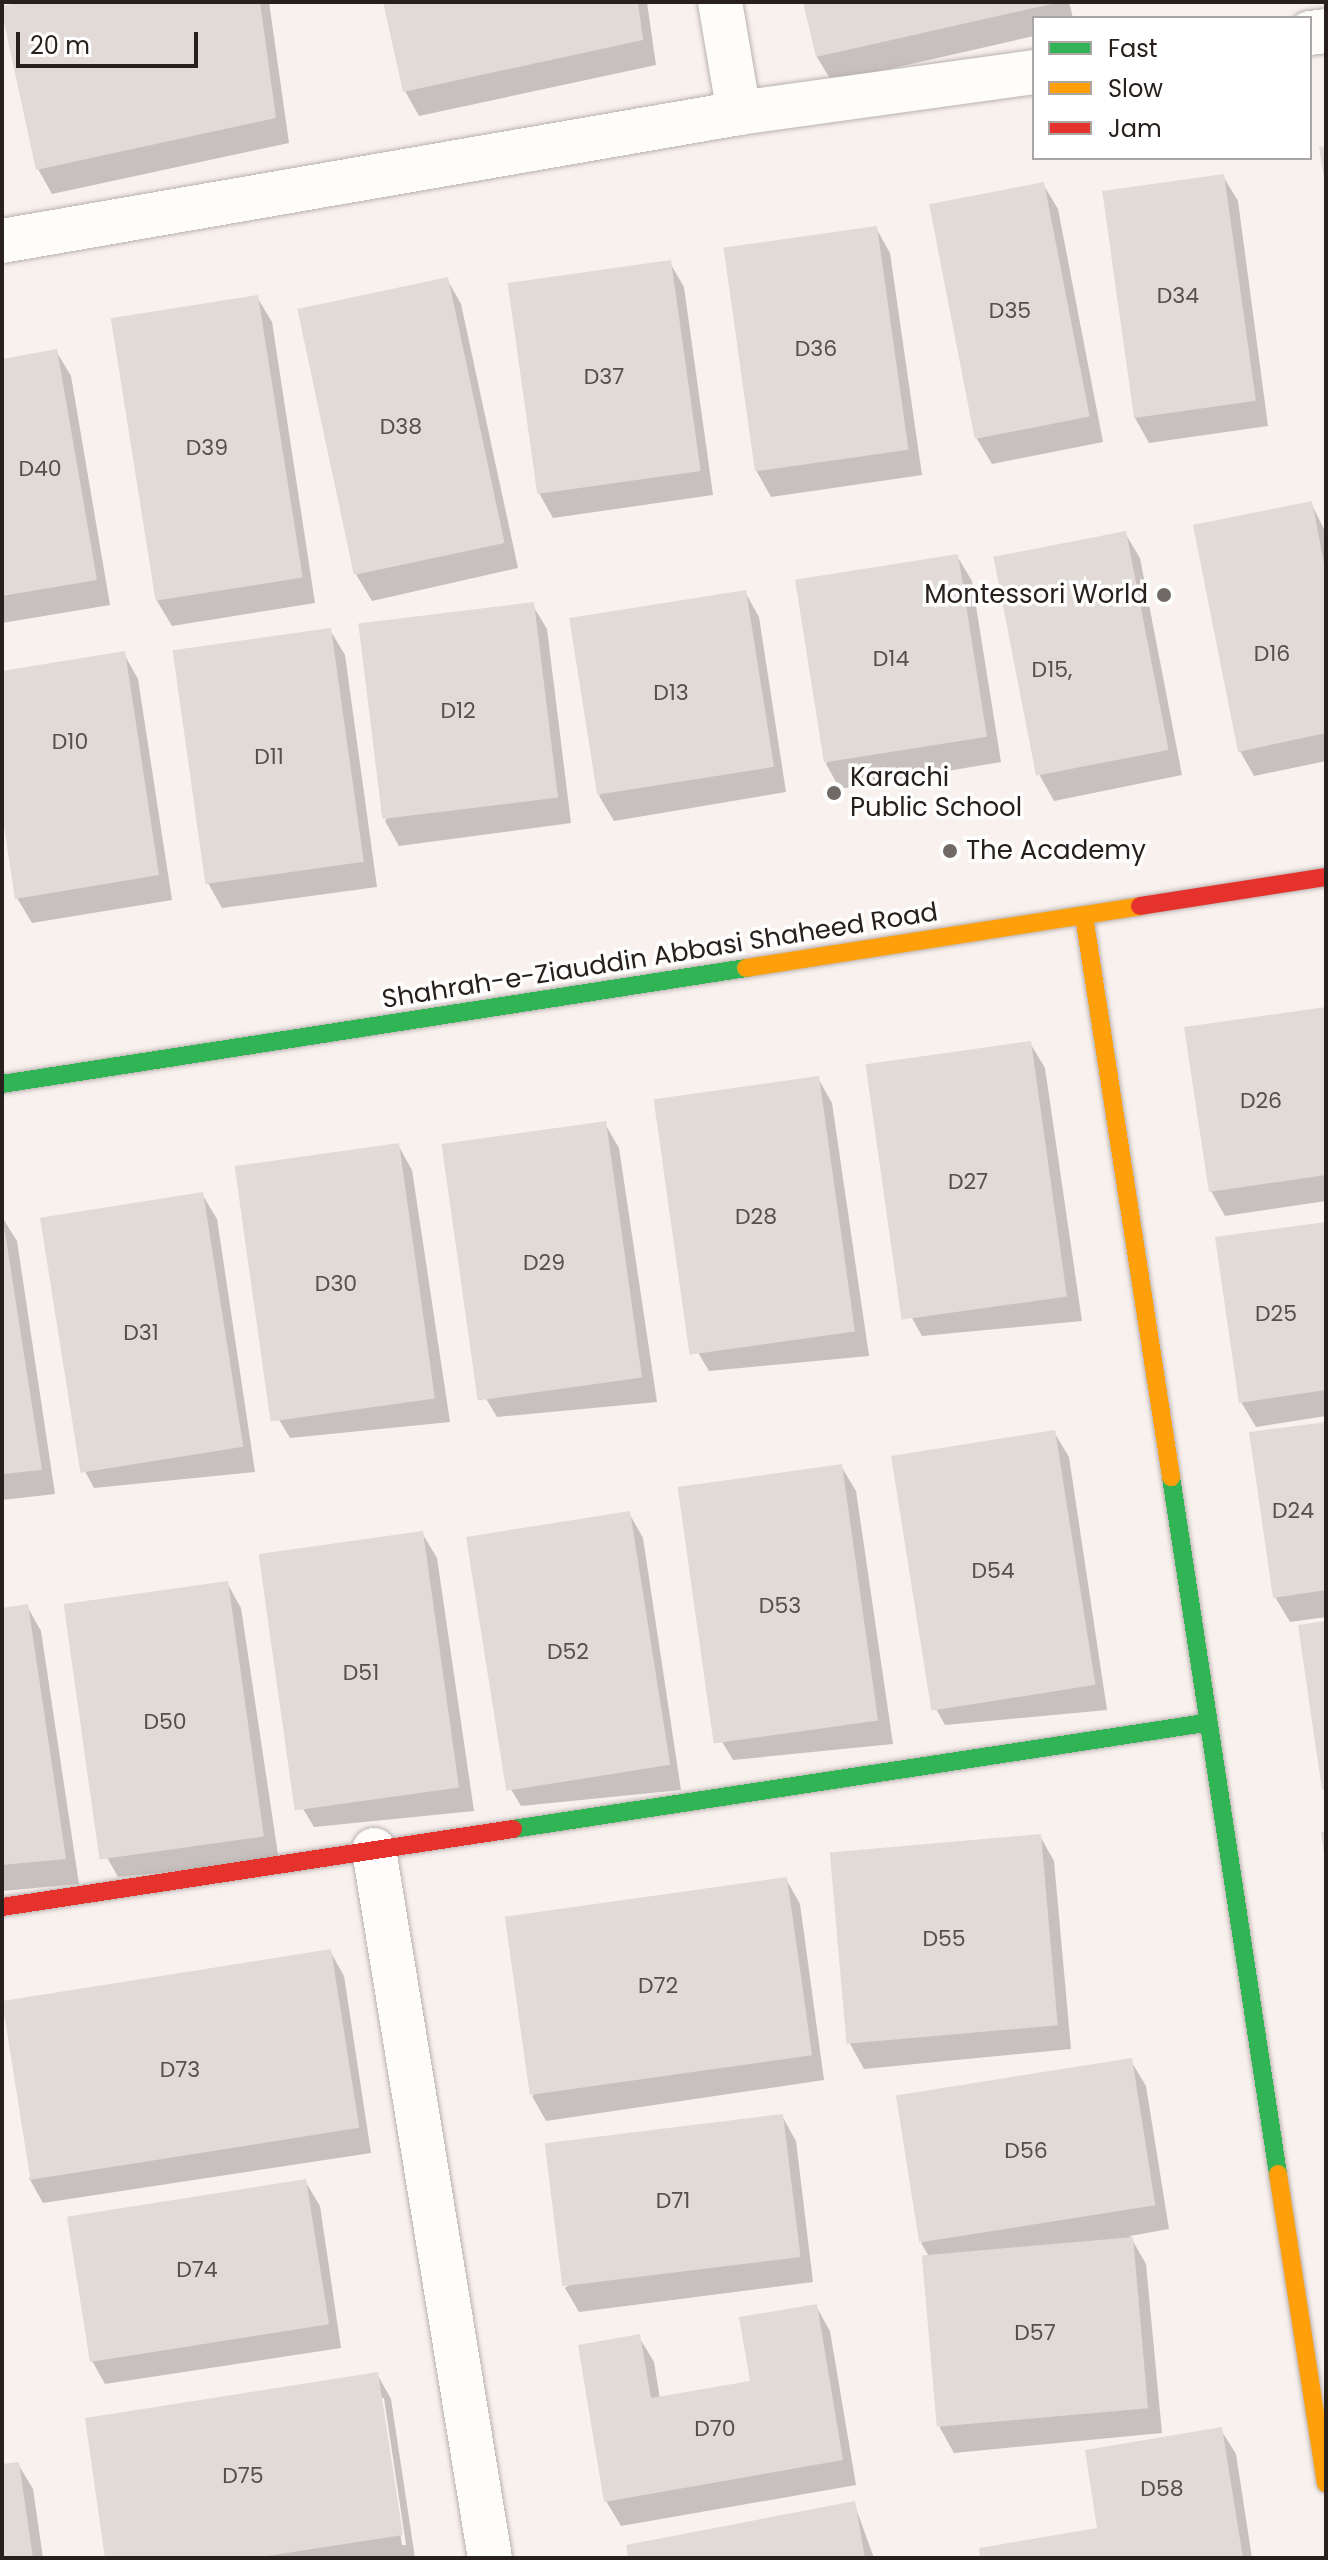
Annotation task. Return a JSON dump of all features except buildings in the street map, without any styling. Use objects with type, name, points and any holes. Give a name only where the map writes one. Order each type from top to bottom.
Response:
[{"type":"street","points":[[720,2],[739,113]]},
{"type":"street","points":[[2,241],[739,113],[1032,72]]},
{"type":"street","name":"Shahrah-e-Ziauddin Abbasi Shaheed Road","points":[[2,1084],[1326,877]]},
{"type":"street","points":[[1084,916],[1205,1723],[1326,2483]]},
{"type":"street","points":[[2,1907],[1205,1723]]},
{"type":"street","points":[[374,1850],[490,2558]]},
{"type":"traffic: fast","points":[[2,1084],[746,968]]},
{"type":"traffic: fast","points":[[1171,1477],[1278,2174]]},
{"type":"traffic: fast","points":[[513,1829],[1205,1723]]},
{"type":"traffic: slow","points":[[746,968],[1140,906]]},
{"type":"traffic: slow","points":[[1084,916],[1171,1477]]},
{"type":"traffic: slow","points":[[1278,2174],[1326,2483]]},
{"type":"traffic: jam","points":[[1140,906],[1326,877]]},
{"type":"traffic: jam","points":[[2,1907],[513,1829]]},
{"type":"place","name":"Montessori World","points":[[1164,595]]},
{"type":"place","name":"Karachi Public School","points":[[834,793]]},
{"type":"place","name":"The Academy","points":[[950,851]]}]
